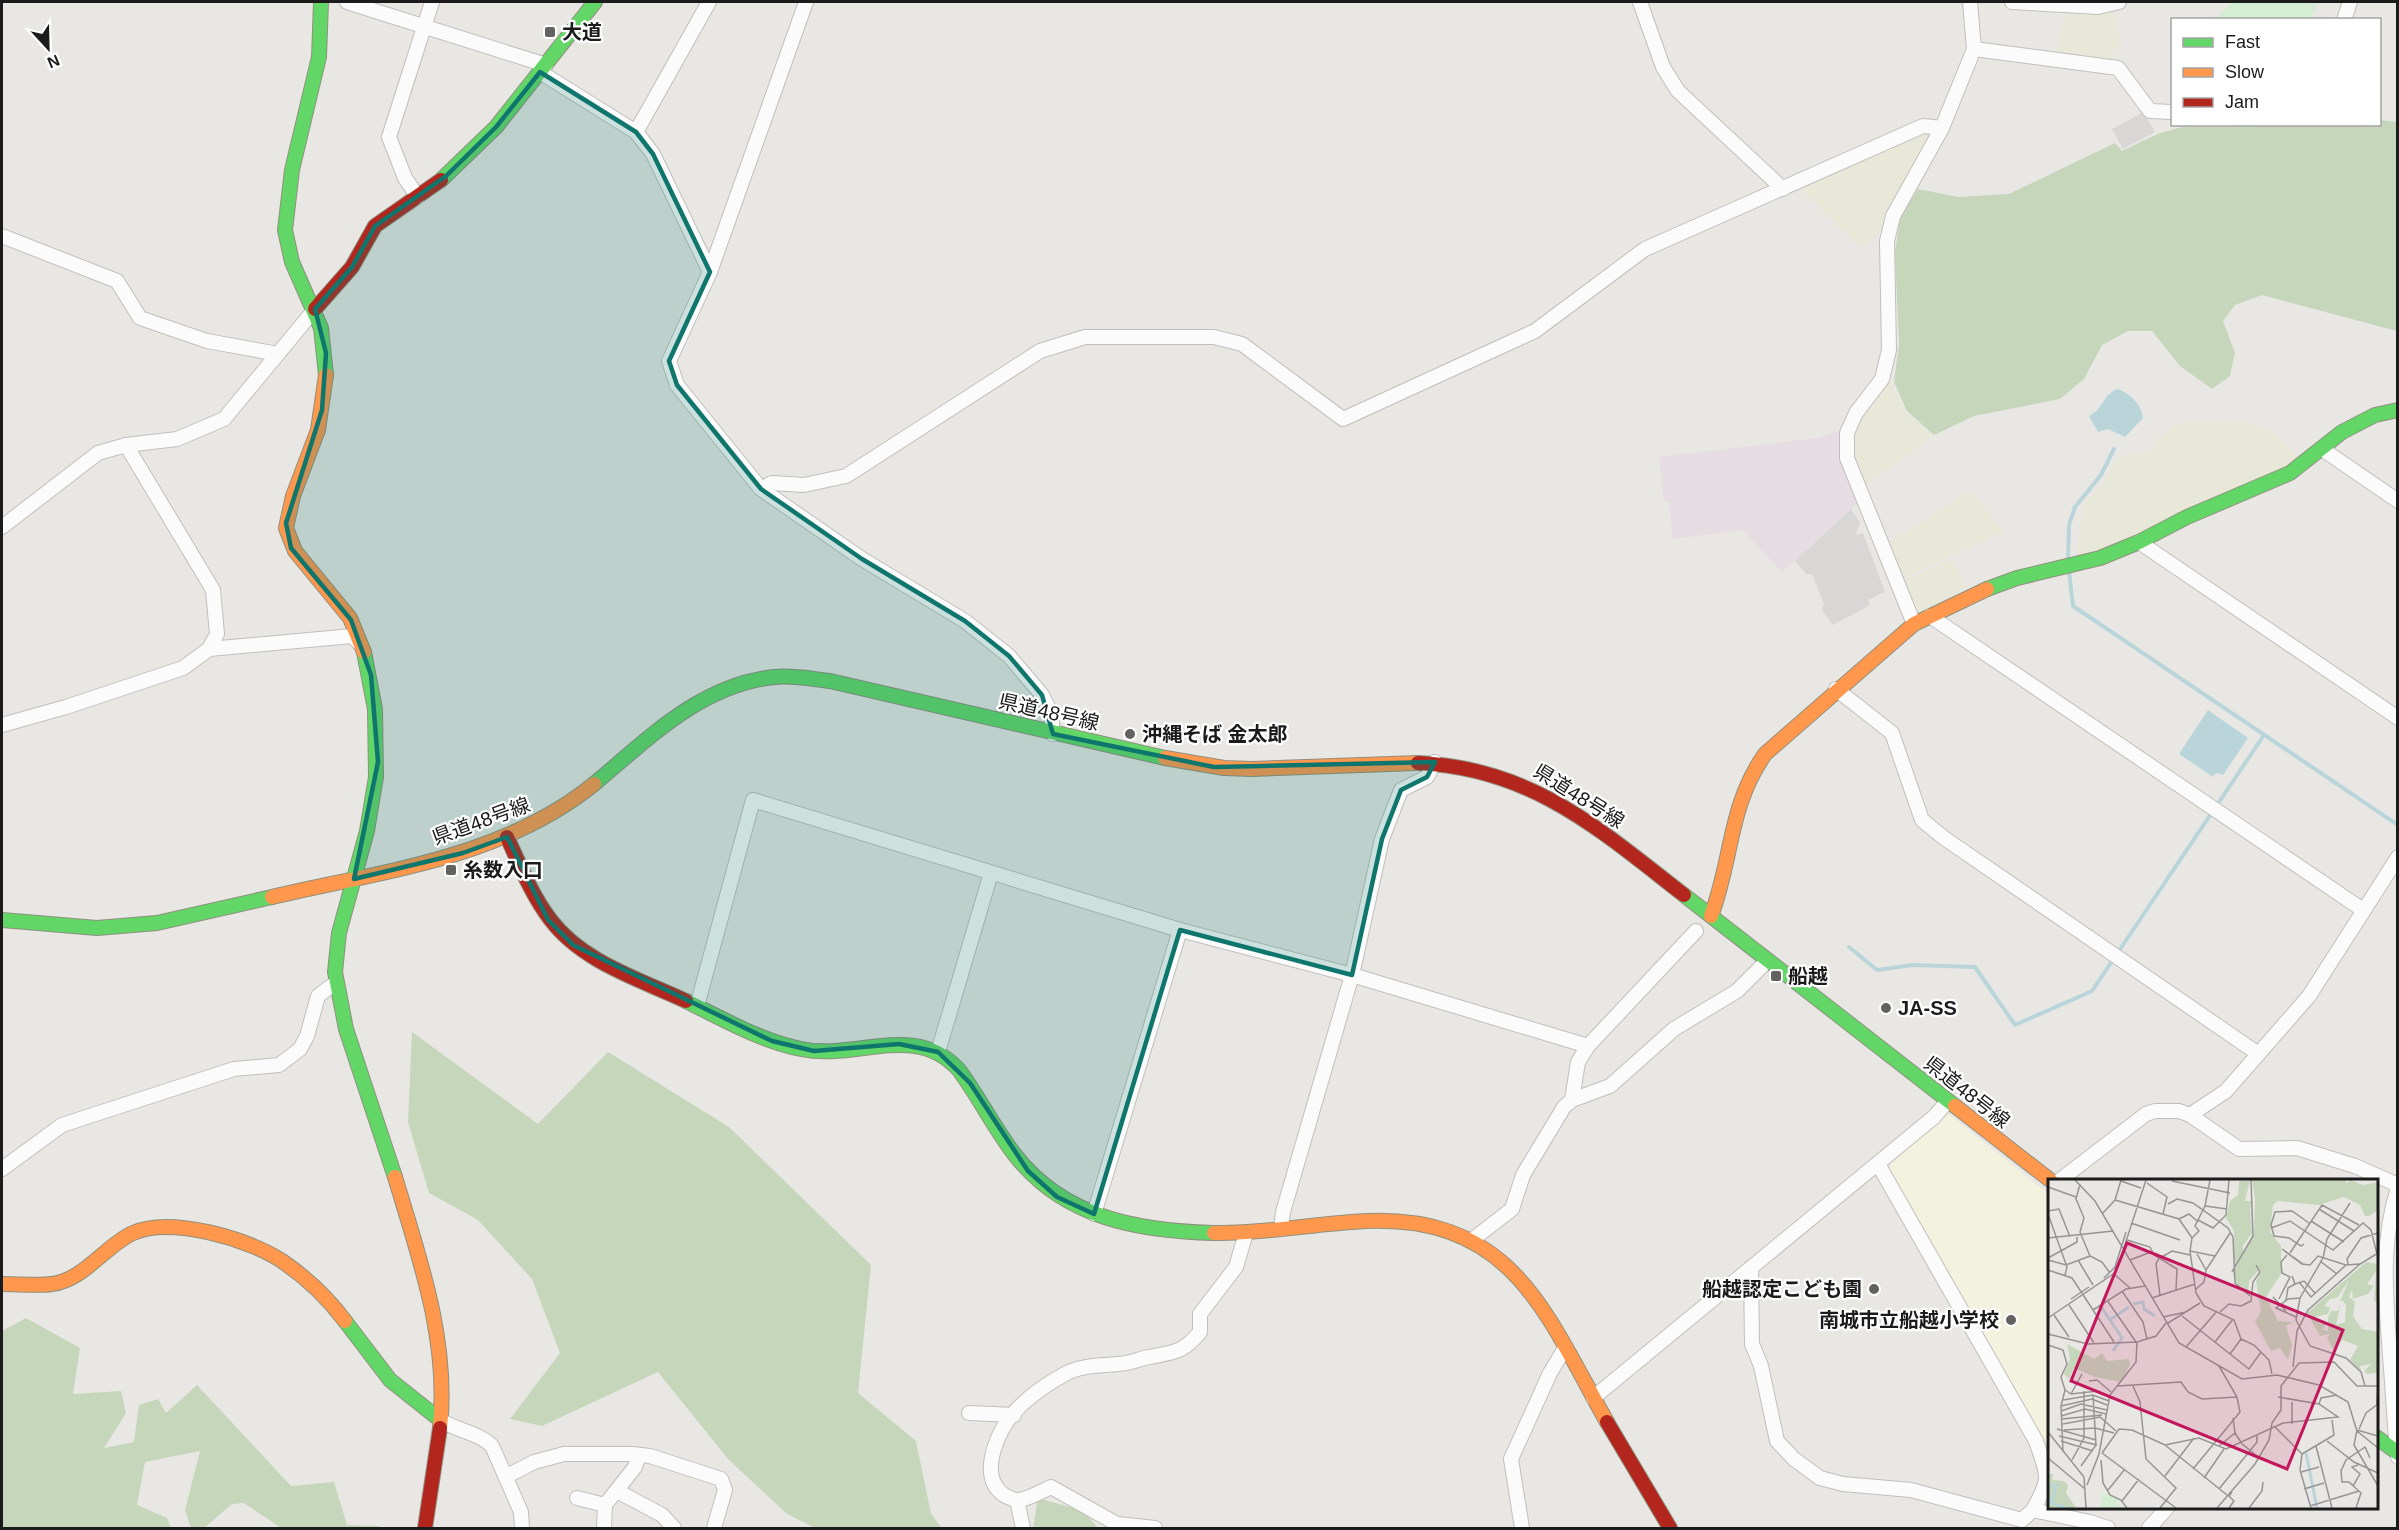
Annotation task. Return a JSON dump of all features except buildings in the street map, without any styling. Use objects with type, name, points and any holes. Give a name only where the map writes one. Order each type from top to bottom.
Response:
[{"type":"street","points":[[321,2],[319,60],[286,203],[285,229],[287,253],[315,309],[326,353],[324,399],[318,433],[286,523],[291,548],[341,603],[351,620],[371,675],[378,762],[374,792],[338,938],[335,984],[341,1018],[377,1120],[432,1305],[442,1367],[439,1419],[425,1528]]},
{"type":"street","points":[[347,2],[424,25],[543,68],[636,132],[653,154],[710,272]]},
{"type":"street","points":[[418,197],[405,178],[389,137],[432,2]]},
{"type":"street","points":[[2,527],[99,453],[126,445],[177,439],[224,419],[352,267],[375,226],[446,176],[496,127],[595,2]]},
{"type":"street","points":[[636,132],[710,2]]},
{"type":"street","points":[[806,2],[710,272],[669,361],[677,385],[760,489],[862,559],[965,621],[1009,656],[1042,695],[1051,713],[1053,734]]},
{"type":"street","points":[[1640,2],[1663,67],[1678,91],[1783,189]]},
{"type":"street","points":[[1914,624],[1847,458],[1847,433],[1856,413],[1882,379],[1889,350],[1887,241],[1893,216],[1942,128],[1974,49],[1970,2]]},
{"type":"street","points":[[2012,2],[2098,7],[2119,2]]},
{"type":"street","points":[[2345,18],[2350,2]]},
{"type":"street","points":[[1974,49],[2118,68],[2149,115],[2171,112]]},
{"type":"street","points":[[760,489],[772,483],[804,485],[846,476],[1040,351],[1085,337],[1214,337],[1242,344],[1343,419],[1534,331],[1645,249],[1923,126],[1942,128]]},
{"type":"street","points":[[2,236],[117,281],[140,318],[207,340],[278,354]]},
{"type":"street","points":[[1711,916],[1720,891],[1738,804],[1751,774],[1765,754],[1836,689],[1914,624],[2017,578],[2100,558],[2139,542],[2196,513],[2290,473],[2357,423],[2375,415],[2397,410]]},
{"type":"street","points":[[2,725],[66,707],[183,668],[209,649],[217,634],[213,590],[126,445]]},
{"type":"street","points":[[2322,449],[2397,501]]},
{"type":"street","points":[[2139,542],[2397,718]]},
{"type":"street","points":[[1930,616],[2363,910]]},
{"type":"street","points":[[209,649],[352,636],[360,644]]},
{"type":"street","name":"県道48号線","points":[[2,920],[72,927],[123,927],[194,916],[464,853],[507,837],[568,804],[683,710],[704,697],[746,681],[775,677],[830,681],[1053,734],[1214,767],[1261,769],[1435,762],[1478,768],[1514,779],[1548,795],[1614,840],[2049,1179]]},
{"type":"street","points":[[1836,689],[1893,733],[1922,820],[1944,838],[2257,1053]]},
{"type":"street","points":[[1281,1229],[1283,1212],[1352,975],[1382,839],[1401,790],[1427,777],[1435,762]]},
{"type":"street","points":[[697,1006],[753,800],[1180,930],[1352,975],[1588,1046]]},
{"type":"street","points":[[507,837],[548,920],[573,945],[772,1041],[796,1048],[838,1052],[899,1044],[938,1052],[970,1083],[988,1114],[1029,1171],[1057,1197],[1094,1214],[1200,1232],[1246,1233],[1395,1220],[1438,1229],[1472,1240],[1519,1278],[1565,1348],[1670,1528]]},
{"type":"street","points":[[2190,1115],[2226,1091],[2309,996],[2397,857]]},
{"type":"street","points":[[938,1052],[991,873]]},
{"type":"street","points":[[1094,1214],[1180,930]]},
{"type":"street","points":[[1572,1100],[1578,1062],[1588,1046],[1696,931]]},
{"type":"street","points":[[1472,1240],[1512,1209],[1523,1175],[1564,1107],[1572,1100],[1610,1086],[1674,1029],[1737,991],[1767,960]]},
{"type":"street","points":[[2,1169],[62,1125],[234,1069],[279,1065],[300,1049],[307,1036],[318,996],[335,984]]},
{"type":"street","points":[[1593,1398],[1878,1164],[1934,1117],[1947,1101]]},
{"type":"street","points":[[2061,1179],[2146,1114],[2155,1111],[2179,1111],[2190,1115],[2239,1149],[2297,1148],[2355,1166],[2397,1187],[2385,1243],[2386,1299],[2397,1454]]},
{"type":"street","points":[[1878,1164],[2036,1441],[2046,1471],[2047,1484],[2024,1519]]},
{"type":"street","points":[[2,1284],[54,1284],[74,1275],[133,1233],[158,1226],[202,1231],[233,1239],[281,1260],[325,1294],[390,1380],[450,1427],[485,1439],[492,1446],[521,1512],[522,1528]]},
{"type":"street","points":[[1155,1528],[1117,1524],[1051,1487],[1017,1500],[1001,1492],[994,1479],[991,1463],[996,1440],[1014,1414],[1042,1387],[1068,1372],[1084,1367],[1126,1364],[1148,1357],[1174,1353],[1191,1343],[1200,1332],[1200,1314],[1236,1268],[1246,1233]]},
{"type":"street","points":[[1750,1268],[1752,1344],[1761,1366],[1777,1441],[1794,1459],[1820,1478],[1844,1484],[1911,1490],[2024,1519],[2090,1522],[2108,1528]]},
{"type":"street","points":[[1522,1528],[1512,1459],[1550,1373],[1565,1348]]},
{"type":"street","points":[[969,1413],[1014,1414]]},
{"type":"street","points":[[2378,1439],[2397,1454]]},
{"type":"street","points":[[507,1476],[534,1462],[564,1454],[639,1455],[721,1479],[725,1490],[714,1528]]},
{"type":"street","points":[[604,1528],[604,1505],[634,1467],[639,1455]]},
{"type":"street","points":[[617,1491],[662,1515],[674,1528]]},
{"type":"street","points":[[577,1498],[604,1505]]},
{"type":"street","points":[[1017,1500],[1023,1528]]},
{"type":"street","points":[[2149,1528],[2166,1509]]},
{"type":"highlighted area","points":[[540,72],[636,132],[653,154],[710,272],[669,361],[677,385],[761,489],[862,559],[965,621],[1009,656],[1042,695],[1053,734],[1214,767],[1435,762],[1427,777],[1401,790],[1382,839],[1352,975],[1180,930],[1094,1214],[1057,1197],[1028,1171],[970,1083],[938,1052],[899,1044],[814,1051],[772,1041],[573,945],[548,920],[507,837],[463,853],[354,879],[378,762],[371,675],[351,620],[291,548],[286,523],[322,410],[326,353],[315,309],[352,267],[375,226],[446,176],[496,127]]},
{"type":"shaded area","points":[[2067,11],[2114,12],[2122,45],[2112,50],[2113,59],[2054,55]]},
{"type":"shaded area","points":[[2144,112],[2155,132],[2123,149],[2112,129]]},
{"type":"shaded area","points":[[2381,120],[2397,122],[2397,331],[2262,295],[2235,305],[2223,321],[2235,353],[2230,376],[2212,389],[2180,366],[2152,331],[2128,331],[2102,345],[2084,379],[2060,399],[1974,416],[1934,435],[1907,411],[1894,382],[1899,344],[1895,253],[1900,218],[1918,189],[1958,197],[2009,194],[2115,143],[2122,151],[2160,133],[2182,127],[2381,126]]},
{"type":"shaded area","points":[[1923,133],[1929,137],[1929,142],[1884,228],[1866,246],[1860,247],[1804,192],[1804,188]]},
{"type":"shaded area","points":[[1889,379],[1906,412],[1932,437],[1865,486],[1852,455],[1857,426]]},
{"type":"shaded area","points":[[2220,420],[2256,425],[2275,434],[2301,459],[2132,539],[2077,556],[2084,504],[2103,483],[2119,456],[2150,452],[2159,437],[2178,424]]},
{"type":"shaded area","points":[[1842,430],[1858,503],[1782,572],[1742,530],[1673,539],[1669,502],[1664,502],[1659,457],[1818,438]]},
{"type":"shaded area","points":[[1970,491],[2005,531],[1899,580],[1884,546]]},
{"type":"shaded area","points":[[1851,509],[1860,523],[1855,535],[1863,533],[1885,592],[1868,600],[1870,605],[1833,625],[1822,610],[1824,604],[1812,574],[1806,574],[1795,561]]},
{"type":"shaded area","points":[[1952,559],[1966,588],[1915,615],[1900,582]]},
{"type":"shaded area","points":[[412,1032],[538,1124],[608,1052],[729,1127],[871,1265],[858,1393],[916,1441],[931,1514],[942,1528],[815,1528],[787,1514],[728,1459],[658,1372],[542,1426],[510,1419],[560,1353],[532,1279],[478,1220],[429,1193],[408,1122]]},
{"type":"shaded area","name":"南城市立船越小学校","points":[[1947,1113],[2048,1193],[2048,1457],[1889,1173],[1891,1161]]},
{"type":"shaded area","points":[[26,1318],[80,1348],[73,1394],[121,1391],[126,1413],[104,1448],[134,1442],[139,1405],[158,1399],[166,1413],[197,1385],[291,1486],[334,1482],[347,1525],[379,1526],[379,1528],[281,1528],[244,1503],[232,1504],[204,1528],[191,1528],[185,1510],[200,1451],[145,1462],[137,1505],[167,1518],[171,1528],[2,1528],[2,1331]]},
{"type":"shaded area","points":[[1038,1498],[1083,1511],[1098,1528],[1033,1528]]},
{"type":"green space","points":[[2231,2],[2319,2],[2311,18],[2218,18]]},
{"type":"water","points":[[2117,389],[2134,400],[2143,418],[2125,437],[2108,429],[2098,432],[2089,416],[2098,409],[2108,395]]},
{"type":"water","points":[[2208,710],[2248,738],[2223,775],[2216,773],[2213,777],[2179,754]]},
{"type":"waterway","points":[[2068,561],[2069,525],[2075,507],[2101,475],[2114,449]]},
{"type":"waterway","points":[[2069,571],[2073,606],[2398,825]]},
{"type":"waterway","points":[[1849,947],[1877,970],[1913,965],[1975,967],[2015,1025],[2092,991],[2264,735]]},
{"type":"traffic: fast","points":[[321,2],[319,57],[292,170],[285,230],[292,262],[321,328],[326,375]]},
{"type":"traffic: fast","points":[[441,180],[496,127],[595,2]]},
{"type":"traffic: fast","points":[[1987,589],[2017,578],[2100,558],[2139,542],[2187,517],[2290,473],[2342,432],[2375,415],[2398,410]]},
{"type":"traffic: fast","points":[[364,652],[375,709],[376,777],[367,831],[339,933],[335,972],[346,1029],[395,1177]]},
{"type":"traffic: fast","points":[[594,784],[655,732],[699,703],[747,682],[774,677],[830,681],[1165,758]]},
{"type":"traffic: fast","points":[[1684,895],[1955,1106]]},
{"type":"traffic: fast","points":[[2,920],[97,928],[157,923],[272,897]]},
{"type":"traffic: fast","points":[[686,1001],[757,1035],[801,1049],[822,1051],[904,1045],[924,1048],[942,1056],[959,1070],[1015,1155],[1035,1176],[1056,1193],[1079,1207],[1131,1224],[1158,1229],[1214,1233]]},
{"type":"traffic: fast","points":[[345,1321],[390,1380],[439,1419]]},
{"type":"traffic: fast","points":[[2378,1438],[2398,1453]]},
{"type":"traffic: slow","points":[[326,375],[318,430],[293,496],[286,528],[295,551],[350,618],[364,652]]},
{"type":"traffic: slow","points":[[1711,916],[1724,874],[1737,813],[1753,774],[1765,754],[1914,624],[1987,589]]},
{"type":"traffic: slow","points":[[1165,758],[1224,768],[1252,769],[1418,763]]},
{"type":"traffic: slow","points":[[272,897],[398,869],[481,845],[521,829],[559,809],[594,784]]},
{"type":"traffic: slow","points":[[1955,1106],[2049,1179]]},
{"type":"traffic: slow","points":[[395,1177],[423,1270],[436,1332],[442,1396],[440,1428]]},
{"type":"traffic: slow","points":[[1214,1233],[1253,1232],[1368,1221],[1417,1224],[1458,1235],[1491,1254],[1519,1279],[1543,1310],[1564,1344],[1607,1422]]},
{"type":"traffic: slow","points":[[2,1284],[46,1285],[64,1281],[85,1269],[113,1245],[133,1233],[149,1228],[188,1229],[230,1238],[282,1261],[316,1288],[345,1321]]},
{"type":"traffic: jam","points":[[315,309],[352,267],[375,226],[441,180]]},
{"type":"traffic: jam","points":[[1418,763],[1459,767],[1496,776],[1530,790],[1562,806],[1593,826],[1684,895]]},
{"type":"traffic: jam","points":[[507,837],[537,900],[563,934],[578,947],[612,968],[686,1001]]},
{"type":"traffic: jam","points":[[1607,1422],[1670,1528]]},
{"type":"traffic: jam","points":[[425,1528],[440,1428]]},
{"type":"place","name":"大道","points":[[550,32]]},
{"type":"place","name":"沖縄そば 金太郎","points":[[1130,734]]},
{"type":"place","name":"糸数入口","points":[[451,870]]},
{"type":"place","name":"船越","points":[[1776,976]]},
{"type":"place","name":"JA-SS","points":[[1886,1008]]},
{"type":"place","name":"船越認定こども園","points":[[1874,1289]]},
{"type":"place","name":"南城市立船越小学校","points":[[2011,1320]]}]
